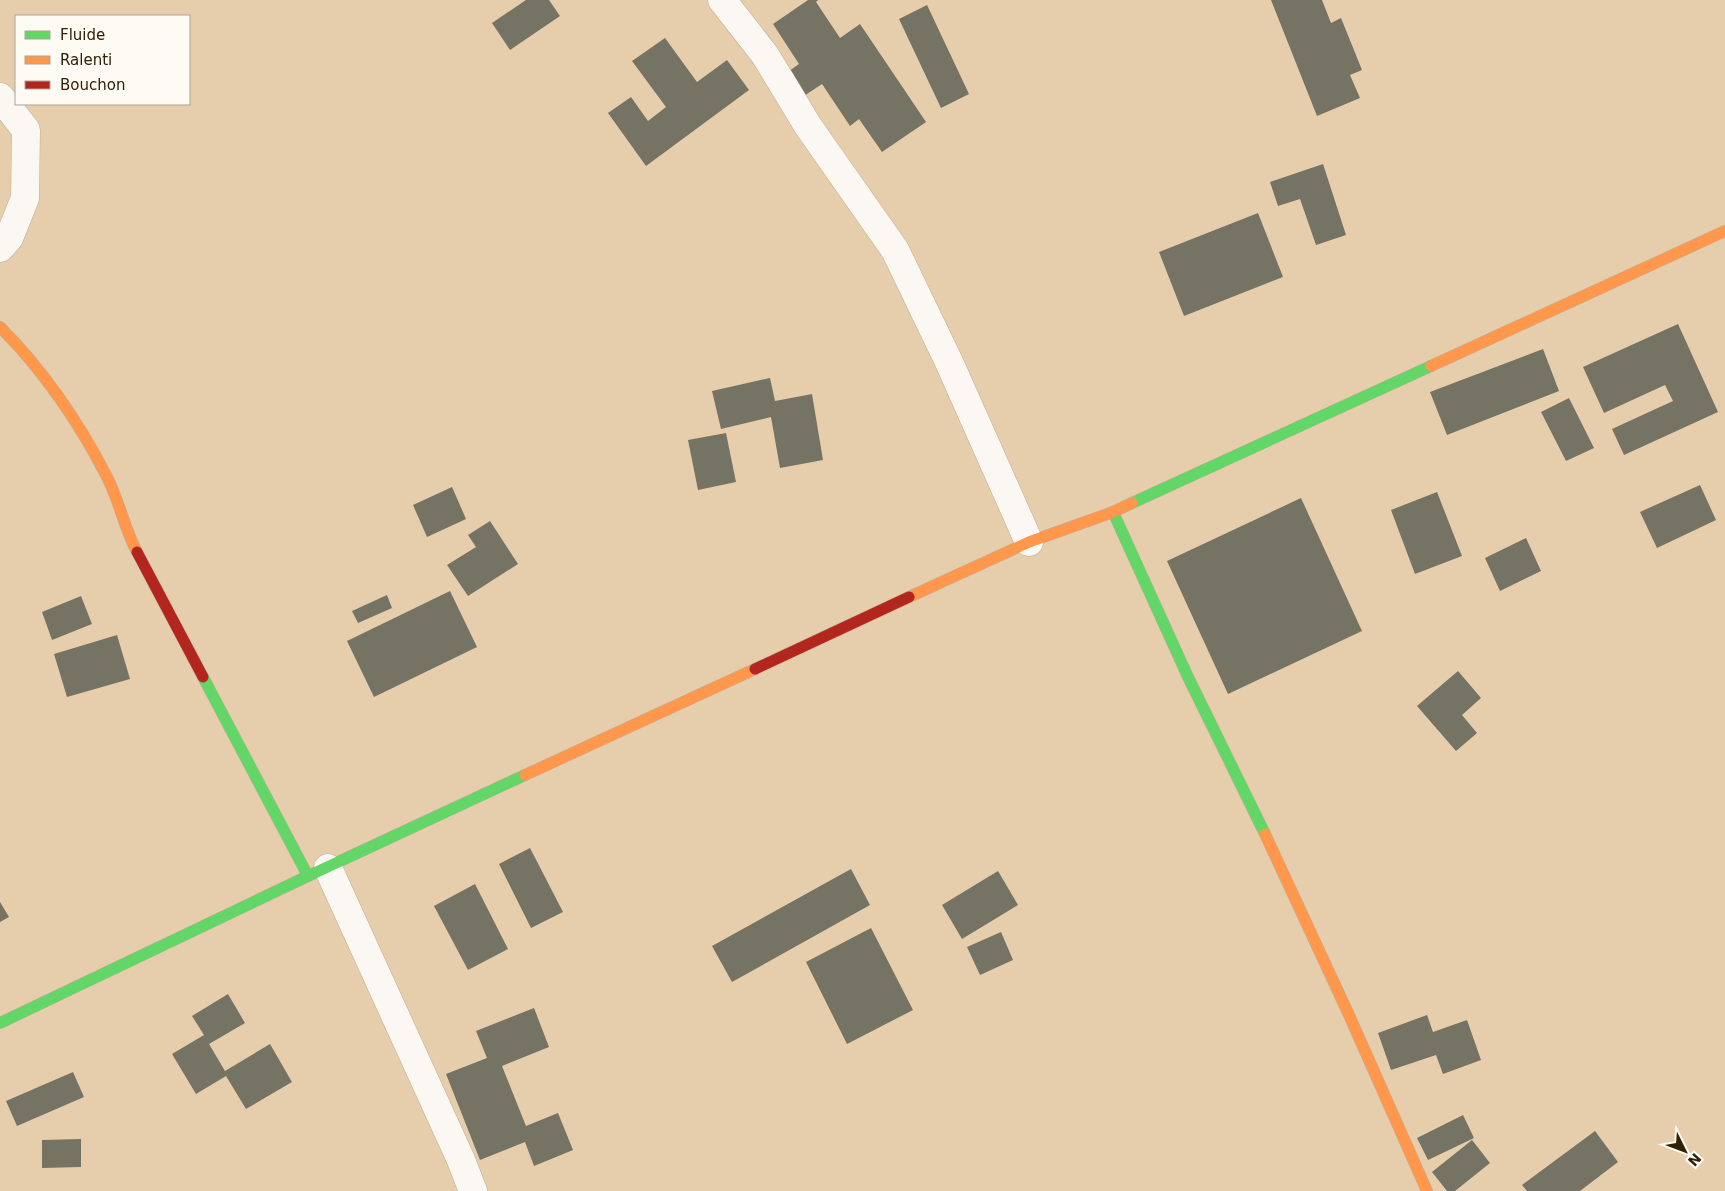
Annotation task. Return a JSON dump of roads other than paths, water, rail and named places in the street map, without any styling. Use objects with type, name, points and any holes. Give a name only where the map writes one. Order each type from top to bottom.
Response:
[{"type":"street","points":[[722,0],[765,55],[808,126],[895,250],[949,362],[1029,542]]},
{"type":"street","points":[[0,97],[26,130],[25,198],[9,238],[0,248]]},
{"type":"street","points":[[0,1023],[318,872],[1029,542],[1113,512],[1725,230]]},
{"type":"street","points":[[0,327],[19,346],[68,410],[108,476],[134,547],[318,872],[461,1160],[473,1191]]},
{"type":"street","points":[[1113,512],[1188,677],[1264,832],[1349,1014],[1427,1191]]}]
